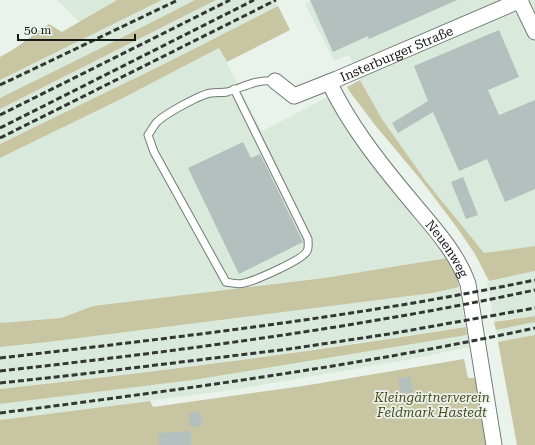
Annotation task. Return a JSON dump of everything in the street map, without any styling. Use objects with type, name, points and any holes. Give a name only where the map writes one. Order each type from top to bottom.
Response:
[{"type":"street","points":[[521,0],[535,32]]},
{"type":"street","name":"Insterburger Straße","points":[[275,81],[294,96],[521,0]]},
{"type":"street","name":"Neuenweg","points":[[329,82],[338,103],[351,123],[386,171],[453,252],[463,270],[468,284],[494,445]]},
{"type":"lane","points":[[234,89],[308,239],[307,252],[300,258],[271,273],[244,283],[235,284],[226,282],[154,152],[148,135],[157,122],[186,103],[211,93],[226,92],[234,89],[263,80],[275,81]]},
{"type":"shaded area","points":[[57,0],[117,0],[80,22]]},
{"type":"shaded area","points":[[162,0],[195,0],[0,98],[0,80]]},
{"type":"shaded area","points":[[216,0],[274,0],[278,6],[166,63],[0,144],[0,109]]},
{"type":"shaded area","points":[[312,0],[535,0],[535,246],[484,253],[425,180],[382,119],[360,80],[349,55],[334,61],[305,4]]},
{"type":"shaded area","points":[[219,48],[262,131],[328,97],[380,176],[447,258],[324,278],[93,306],[61,318],[0,323],[0,158],[121,99]]},
{"type":"shaded area","points":[[535,271],[535,316],[494,322],[487,282]]},
{"type":"shaded area","points":[[459,287],[466,327],[264,357],[0,389],[0,347],[433,293]]},
{"type":"shaded area","points":[[535,322],[535,335],[498,342],[496,330]]},
{"type":"shaded area","points":[[467,335],[470,347],[406,360],[232,390],[0,420],[0,404],[193,380]]},
{"type":"green space","points":[[117,0],[162,0],[0,80],[0,57],[49,24],[62,32]]},
{"type":"green space","points":[[195,0],[216,0],[0,109],[0,98]]},
{"type":"green space","points":[[278,6],[290,30],[227,62],[219,48],[121,99],[0,158],[0,144],[166,63]]},
{"type":"green space","points":[[360,80],[382,119],[425,180],[484,253],[535,246],[535,271],[489,281],[475,254],[458,229],[421,180],[375,125],[350,92],[347,87]]},
{"type":"green space","points":[[447,258],[455,272],[459,287],[433,293],[0,347],[0,323],[61,318],[93,306],[324,278]]},
{"type":"green space","points":[[535,316],[535,322],[496,330],[494,322]]},
{"type":"green space","points":[[466,327],[467,335],[193,380],[0,404],[0,389],[233,361]]},
{"type":"green space","points":[[535,335],[535,445],[517,445],[498,342]]},
{"type":"green space","name":"Kleingärtnerverein Feldmark Hastedt","points":[[464,359],[468,378],[478,378],[489,445],[0,445],[0,420],[150,401],[153,407],[303,386]]},
{"type":"building","points":[[310,0],[457,0],[369,39],[368,36],[333,52]]},
{"type":"building","points":[[499,30],[519,77],[488,90],[499,115],[535,100],[535,189],[505,202],[487,159],[459,171],[433,112],[398,133],[392,123],[428,101],[414,66]]},
{"type":"building","points":[[243,142],[251,158],[260,154],[303,242],[239,274],[188,168]]},
{"type":"building","points":[[463,177],[478,215],[466,219],[451,182]]},
{"type":"building","points":[[410,376],[413,392],[401,394],[398,379]]},
{"type":"building","points":[[201,412],[202,426],[190,427],[189,413]]},
{"type":"building","points":[[191,431],[191,445],[159,445],[158,433]]},
{"type":"railway","points":[[0,85],[178,0]]},
{"type":"railway","points":[[0,115],[230,0]]},
{"type":"railway","points":[[0,128],[254,0]]},
{"type":"railway","points":[[0,138],[276,0]]},
{"type":"railway","points":[[0,358],[268,325],[402,305],[535,280]]},
{"type":"railway","points":[[0,371],[201,347],[335,327],[469,304],[535,290]]},
{"type":"railway","points":[[0,383],[289,349],[389,334],[535,308]]},
{"type":"railway","points":[[0,413],[335,366],[469,342],[535,328]]}]
